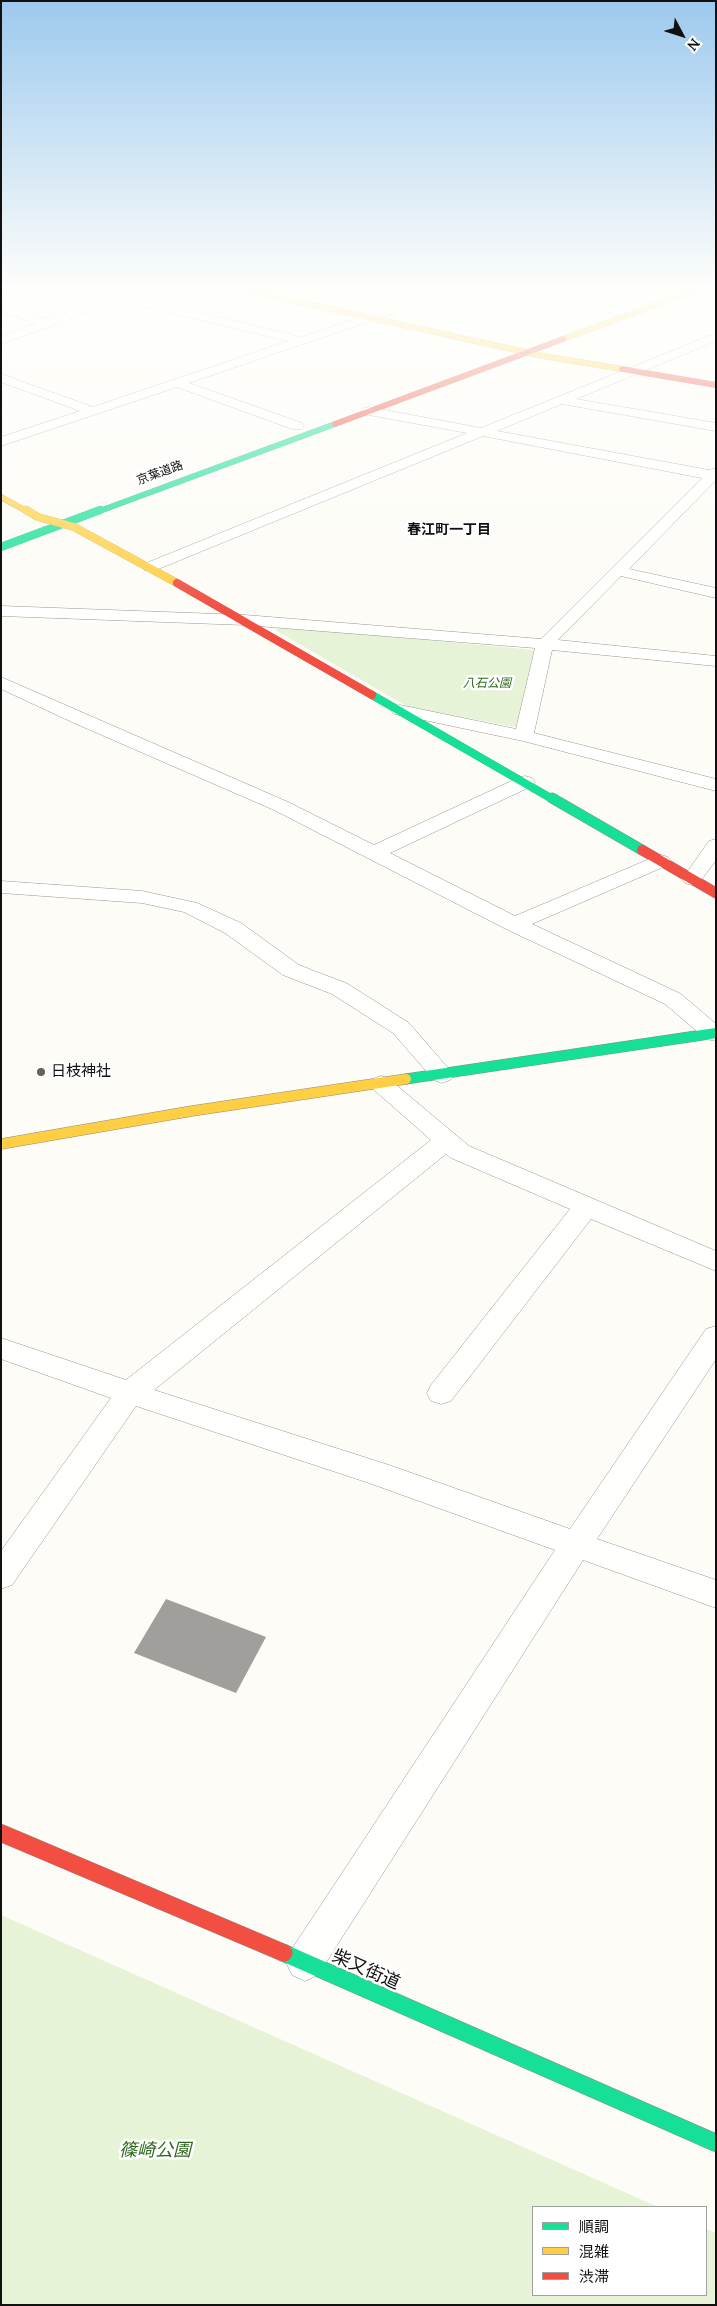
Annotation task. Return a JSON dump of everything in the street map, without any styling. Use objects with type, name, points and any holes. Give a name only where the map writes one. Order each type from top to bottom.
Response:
[{"type":"main road","name":"京葉道路","points":[[1,534],[372,399]]},
{"type":"main road","name":"京葉道路","points":[[1,547],[403,399]]},
{"type":"main road","points":[[1,497],[44,519],[74,527],[150,567],[716,893]]},
{"type":"main road","points":[[1,1144],[192,1111],[715,1033]]},
{"type":"main road","name":"柴又街道","points":[[1,1833],[305,1962],[716,2143]]},
{"type":"street","points":[[60,399],[93,410]]},
{"type":"street","points":[[1,442],[128,399]]},
{"type":"street","points":[[223,399],[297,426]]},
{"type":"street","points":[[150,567],[563,399]]},
{"type":"street","points":[[560,400],[716,427]]},
{"type":"street","points":[[370,411],[715,475]]},
{"type":"street","points":[[524,736],[545,644],[715,475]]},
{"type":"street","points":[[618,571],[716,593]]},
{"type":"street","points":[[1,611],[245,620],[545,644],[716,661]]},
{"type":"street","points":[[1,682],[80,719],[281,806],[514,924],[673,998],[715,1033]]},
{"type":"street","points":[[1,705],[21,690]]},
{"type":"street","points":[[400,710],[524,736],[716,785]]},
{"type":"street","points":[[374,853],[526,782]]},
{"type":"street","points":[[692,879],[716,845]]},
{"type":"street","points":[[514,924],[662,861]]},
{"type":"street","points":[[1,887],[142,897],[190,907],[233,928],[291,970],[340,989],[400,1028],[442,1075]]},
{"type":"street","points":[[381,1084],[446,1142],[460,1152],[716,1262]]},
{"type":"street","points":[[1,1576],[130,1393],[428,1154],[446,1142]]},
{"type":"street","points":[[441,1393],[586,1207]]},
{"type":"street","points":[[305,1962],[716,1336]]},
{"type":"street","points":[[1,1348],[130,1393],[378,1474],[716,1594]]},
{"type":"green space","name":"八石公園","points":[[282,626],[534,650],[516,727],[408,707],[275,630]]},
{"type":"green space","name":"篠崎公園","points":[[1,1915],[656,2206],[532,2206],[532,2296],[707,2296],[707,2229],[716,2233],[716,2305],[1,2305]]},
{"type":"building","points":[[166,1599],[266,1637],[236,1693],[134,1653]]},
{"type":"traffic: fast","points":[[1,547],[335,424]]},
{"type":"traffic: fast","points":[[372,695],[642,850]]},
{"type":"traffic: fast","points":[[406,1079],[716,1033]]},
{"type":"traffic: fast","points":[[284,1953],[716,2143]]},
{"type":"traffic: slow","points":[[1,497],[38,517],[74,527],[177,583]]},
{"type":"traffic: slow","points":[[1,1144],[192,1111],[406,1079]]},
{"type":"traffic: jam","points":[[335,424],[403,399]]},
{"type":"traffic: jam","points":[[177,583],[372,695]]},
{"type":"traffic: jam","points":[[642,850],[716,893]]},
{"type":"traffic: jam","points":[[1,1833],[284,1953]]},
{"type":"place","name":"日枝神社","points":[[41,1072]]},
{"type":"district","name":"春江町一丁目","points":[[449,530]]}]
